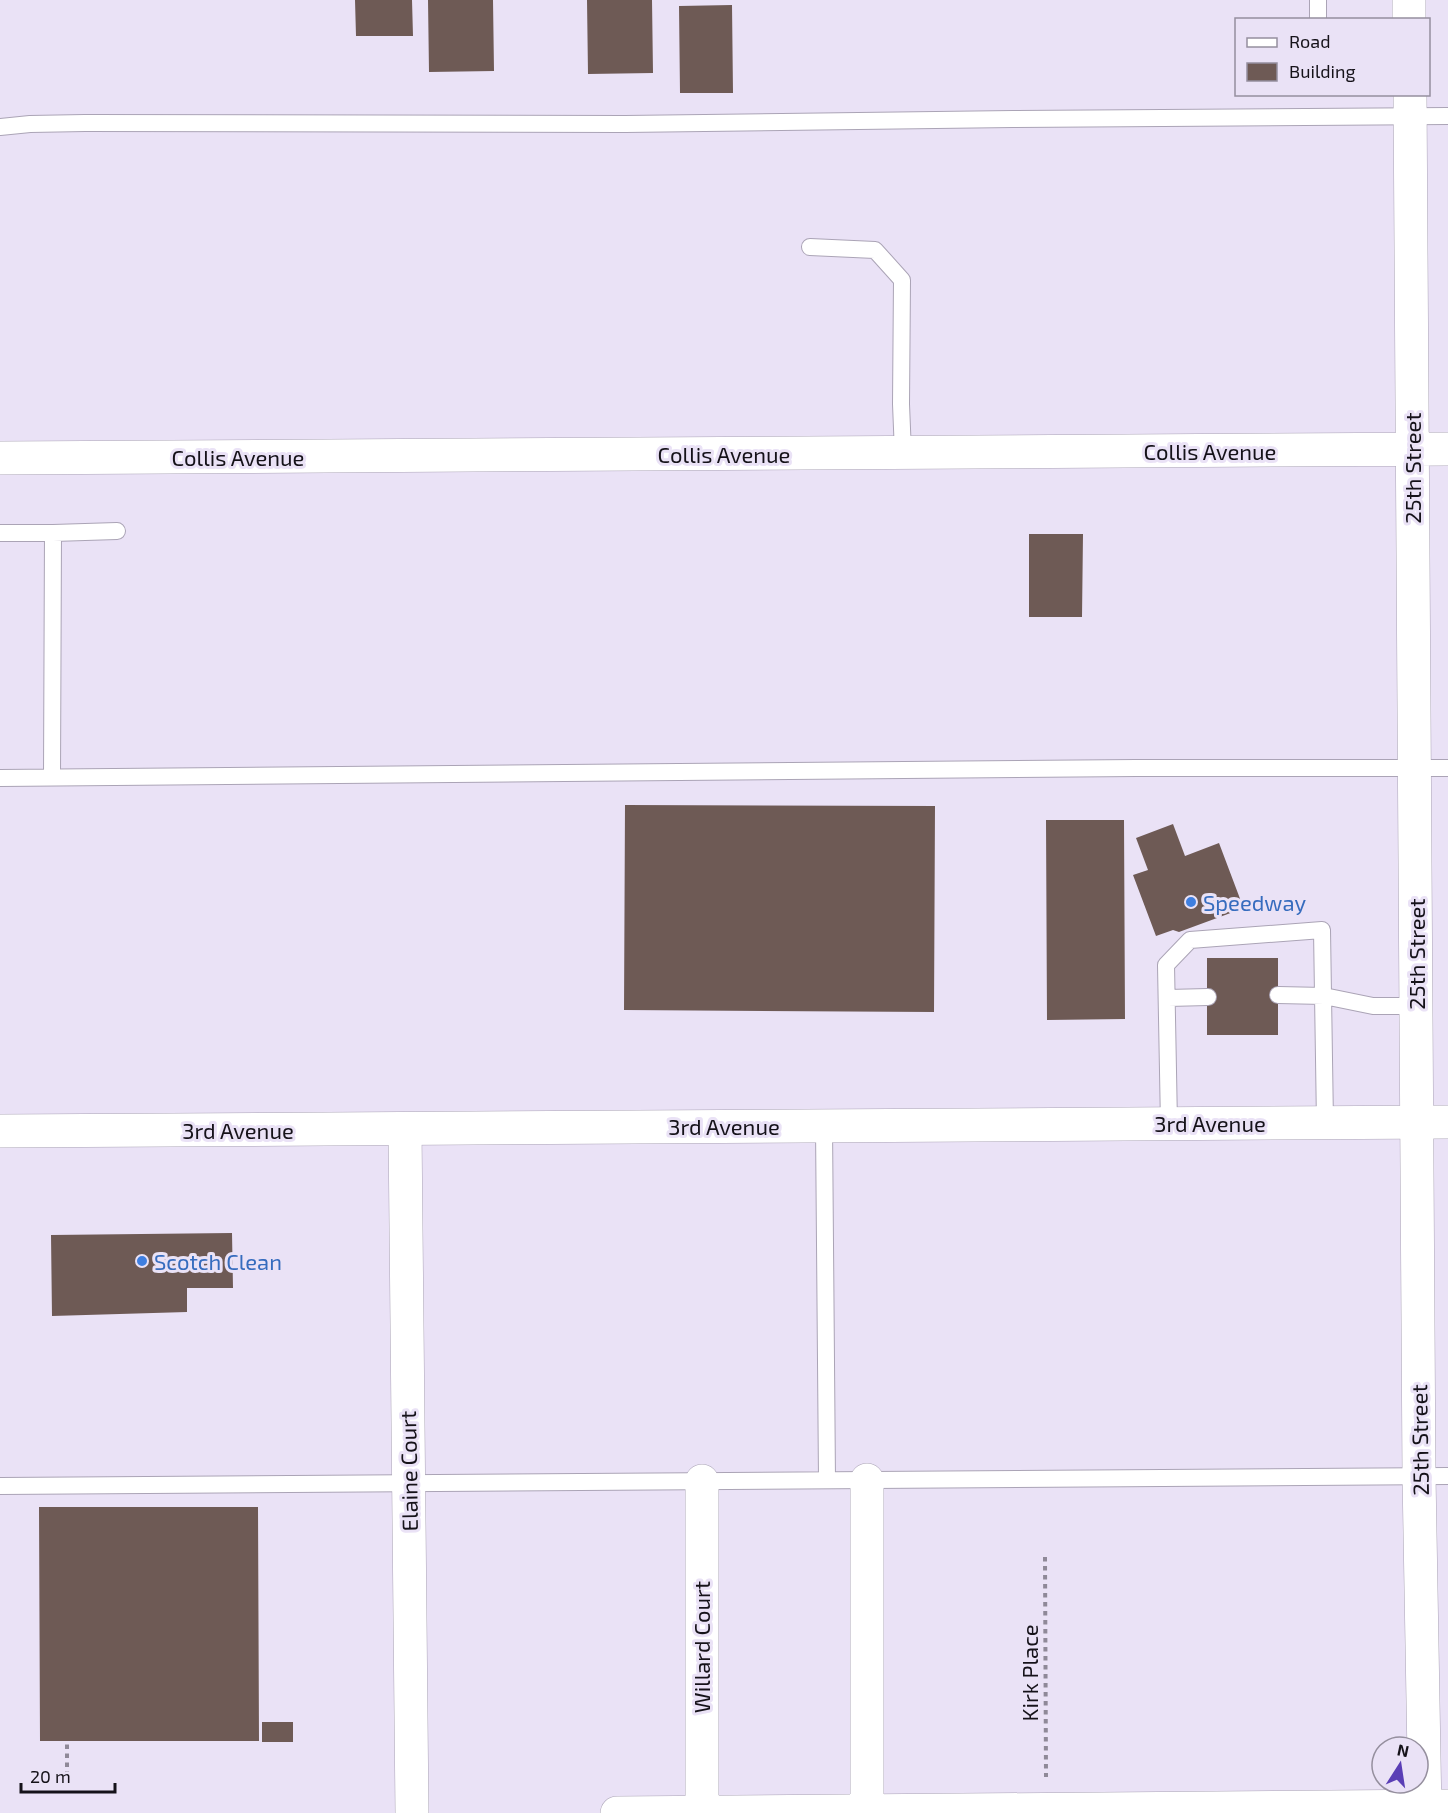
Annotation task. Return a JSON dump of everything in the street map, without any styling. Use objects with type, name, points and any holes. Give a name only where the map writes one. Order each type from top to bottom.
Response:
[{"type":"street","points":[[1408,0],[1409,18]]},
{"type":"street","name":"25th Street","points":[[1410,106],[1416,1006],[1432,1122],[1433,1808]]},
{"type":"street","name":"Collis Avenue","points":[[0,458],[1448,449]]},
{"type":"street","name":"3rd Avenue","points":[[0,1131],[1432,1122]]},
{"type":"street","name":"Elaine Court","points":[[405,1128],[412,1813]]},
{"type":"street","points":[[867,1480],[867,1811]]},
{"type":"street","name":"Willard Court","points":[[702,1481],[702,1813]]},
{"type":"street","points":[[617,1813],[1433,1808]]},
{"type":"lane","points":[[1318,0],[1318,18]]},
{"type":"lane","points":[[0,127],[85,123],[625,124],[1013,119],[1410,106],[1448,116]]},
{"type":"lane","points":[[810,247],[875,250],[902,280],[903,453]]},
{"type":"lane","points":[[0,533],[117,531]]},
{"type":"lane","points":[[52,777],[53,533]]},
{"type":"lane","points":[[0,778],[1124,768],[1448,768]]},
{"type":"lane","points":[[1169,1124],[1166,965],[1190,940],[1322,930],[1325,1123]]},
{"type":"lane","points":[[1278,995],[1324,996],[1373,1006],[1416,1006]]},
{"type":"lane","points":[[1168,998],[1208,997]]},
{"type":"lane","points":[[824,1126],[827,1480]]},
{"type":"lane","points":[[0,1486],[1434,1476]]},
{"type":"path","name":"Kirk Place","points":[[1045,1557],[1046,1788]]},
{"type":"path","points":[[67,1742],[67,1776]]},
{"type":"building","points":[[355,0],[412,0],[413,36],[356,36]]},
{"type":"building","points":[[428,0],[493,0],[494,71],[429,72]]},
{"type":"building","points":[[587,0],[652,0],[653,73],[588,74]]},
{"type":"building","points":[[732,5],[733,93],[680,93],[679,6]]},
{"type":"building","points":[[1029,534],[1083,534],[1082,617],[1029,617]]},
{"type":"building","points":[[625,805],[935,806],[934,1012],[624,1010]]},
{"type":"building","points":[[1046,820],[1124,820],[1125,1019],[1047,1020]]},
{"type":"building","points":[[1173,824],[1185,856],[1219,843],[1242,904],[1238,905],[1236,911],[1179,932],[1173,930],[1156,936],[1133,875],[1148,870],[1136,838]]},
{"type":"building","points":[[1207,958],[1278,958],[1278,1035],[1207,1035]]},
{"type":"building","name":"Scotch Clean","points":[[232,1233],[233,1288],[187,1288],[187,1312],[52,1316],[51,1235]]},
{"type":"building","points":[[39,1507],[258,1507],[259,1741],[40,1741]]},
{"type":"building","points":[[262,1722],[293,1722],[293,1742],[262,1742]]},
{"type":"place","name":"Speedway","points":[[1191,902]]},
{"type":"place","name":"Scotch Clean","points":[[142,1261]]}]
